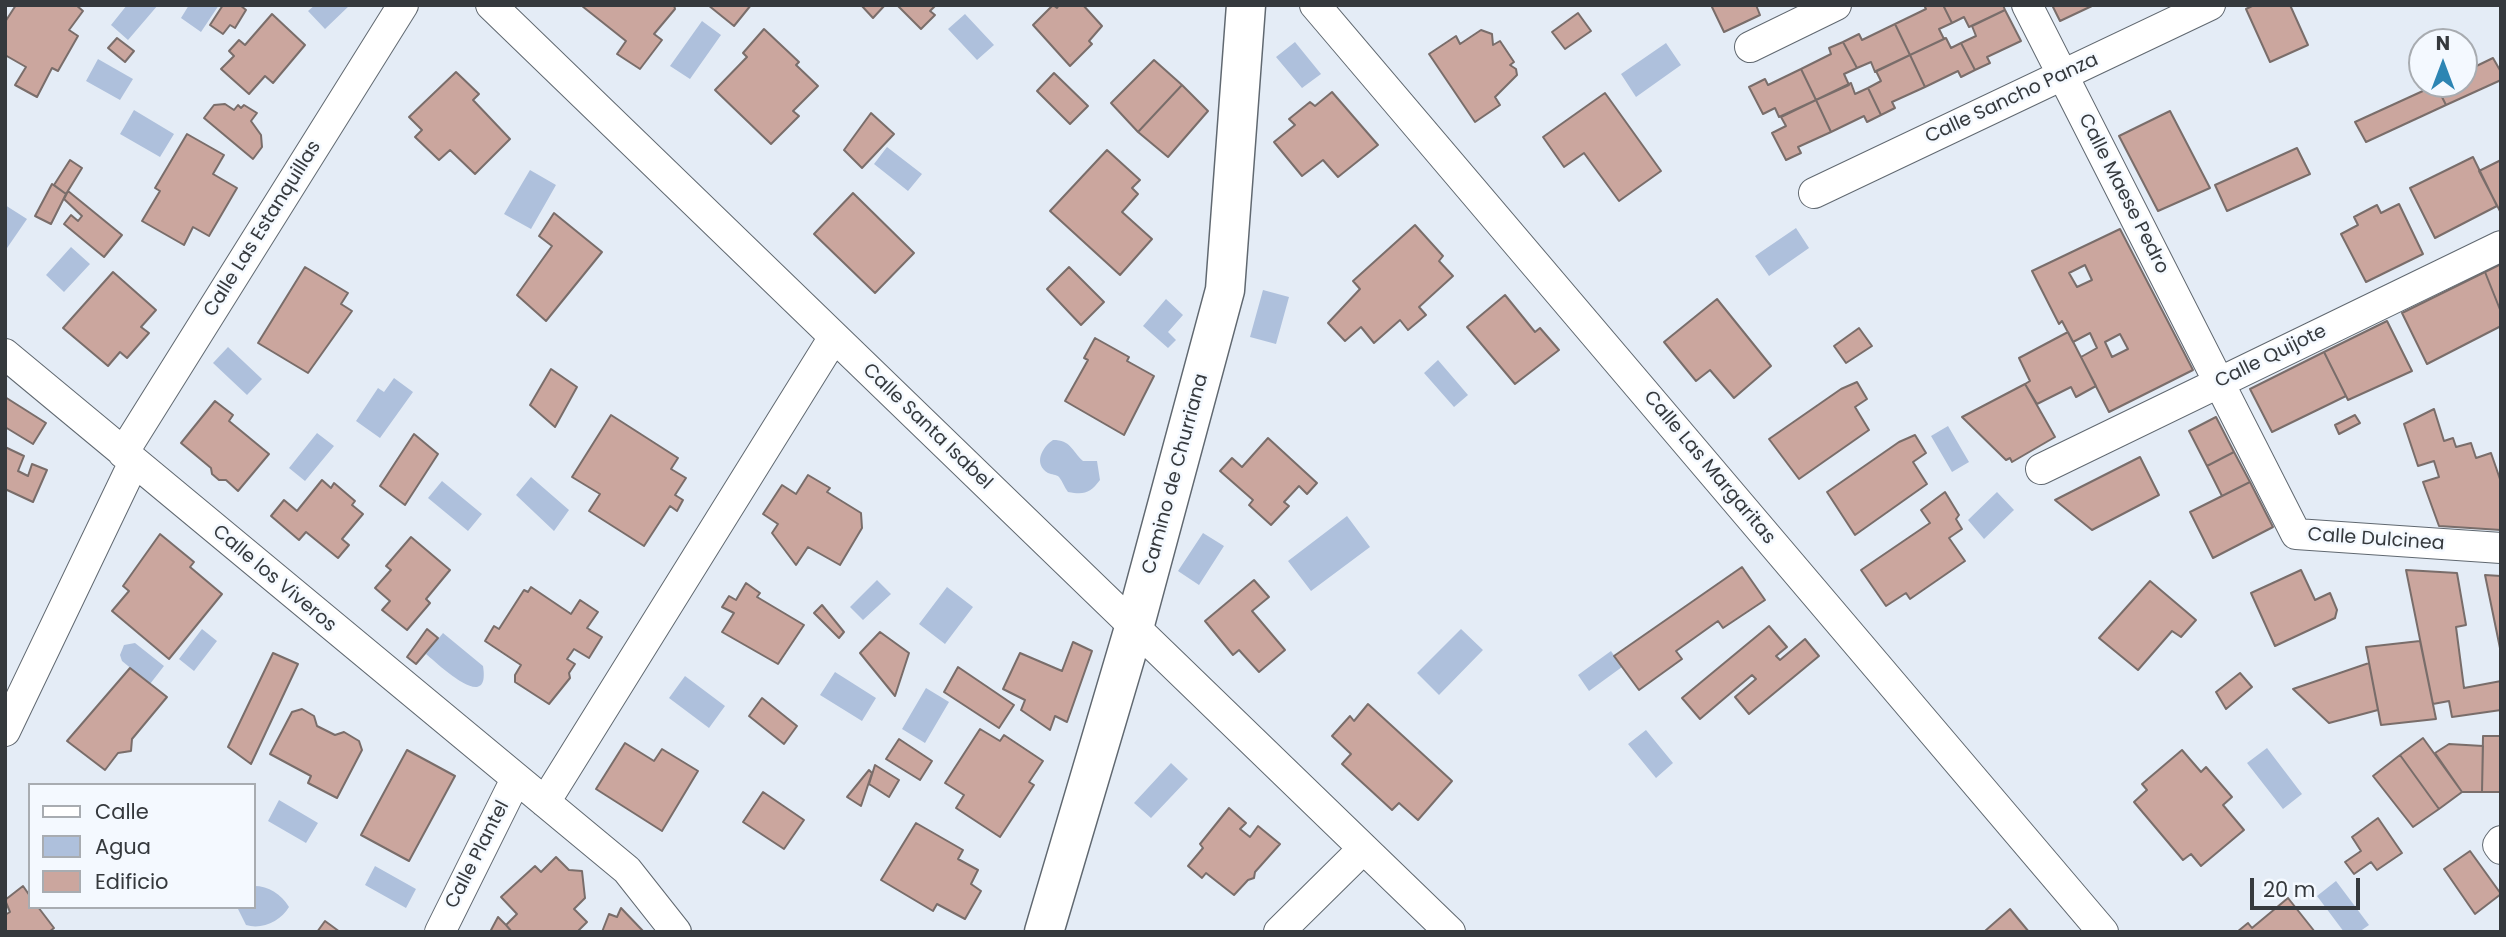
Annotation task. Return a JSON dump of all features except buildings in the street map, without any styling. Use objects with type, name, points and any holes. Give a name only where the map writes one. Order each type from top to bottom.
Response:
[{"type":"street","name":"Calle Las Estanquillas","points":[[5,731],[128,458],[403,5]]},
{"type":"street","name":"Calle Santa Isabel","points":[[491,5],[1362,850],[1450,932]]},
{"type":"street","name":"Camino de Churriana","points":[[1044,932],[1135,628],[1225,290],[1246,5]]},
{"type":"street","name":"Calle Las Margaritas","points":[[1315,5],[2103,932]]},
{"type":"street","points":[[1749,47],[1836,5]]},
{"type":"street","name":"Calle Maese Pedro","points":[[2027,5],[2220,382]]},
{"type":"street","name":"Calle Sancho Panza","points":[[1814,193],[2210,5]]},
{"type":"street","name":"Calle Quijote","points":[[2041,469],[2501,246]]},
{"type":"street","points":[[545,802],[834,337]]},
{"type":"street","name":"Calle los Viveros","points":[[5,354],[627,870],[676,932]]},
{"type":"street","name":"Calle Dulcinea","points":[[2220,382],[2296,534],[2501,548]]},
{"type":"street","name":"Calle Plantel","points":[[440,932],[516,779]]},
{"type":"street","points":[[2501,841],[2498,845],[2501,849]]},
{"type":"street","points":[[1279,932],[1362,850]]},
{"type":"water","points":[[127,5],[158,5],[128,40],[111,25]]},
{"type":"water","points":[[189,5],[219,5],[201,32],[181,18]]},
{"type":"water","points":[[315,5],[350,5],[325,29],[308,11]]},
{"type":"water","points":[[965,14],[994,45],[977,60],[948,29]]},
{"type":"water","points":[[702,21],[721,35],[690,79],[670,66]]},
{"type":"water","points":[[1295,42],[1321,74],[1302,88],[1276,57]]},
{"type":"water","points":[[1666,43],[1681,65],[1636,97],[1621,74]]},
{"type":"water","points":[[98,59],[133,79],[120,100],[86,81]]},
{"type":"water","points":[[134,110],[174,134],[160,157],[120,134]]},
{"type":"water","points":[[887,147],[922,174],[908,191],[874,164]]},
{"type":"water","points":[[530,170],[556,185],[531,229],[504,214]]},
{"type":"water","points":[[5,205],[27,219],[5,251]]},
{"type":"water","points":[[1796,228],[1809,248],[1769,276],[1755,256]]},
{"type":"water","points":[[71,247],[90,264],[64,292],[46,275]]},
{"type":"water","points":[[1263,290],[1289,297],[1276,344],[1250,337]]},
{"type":"water","points":[[1166,299],[1183,315],[1168,332],[1176,340],[1168,348],[1143,326]]},
{"type":"water","points":[[228,347],[262,379],[247,395],[213,363]]},
{"type":"water","points":[[1438,360],[1468,395],[1454,407],[1424,373]]},
{"type":"water","points":[[394,378],[413,392],[380,438],[356,421],[378,388],[384,392]]},
{"type":"water","points":[[1948,426],[1969,462],[1952,472],[1931,436]]},
{"type":"water","points":[[317,433],[334,446],[305,481],[289,468]]},
{"type":"water","points":[[1053,440],[1067,444],[1083,461],[1097,461],[1100,480],[1093,488],[1083,493],[1068,492],[1057,475],[1043,469],[1041,456],[1045,447]]},
{"type":"water","points":[[531,477],[569,510],[554,531],[516,495]]},
{"type":"water","points":[[442,481],[482,514],[468,531],[428,498]]},
{"type":"water","points":[[1997,492],[2014,510],[1984,539],[1968,520]]},
{"type":"water","points":[[1347,516],[1370,547],[1311,591],[1288,561]]},
{"type":"water","points":[[1203,533],[1224,546],[1199,585],[1178,571]]},
{"type":"water","points":[[877,580],[891,594],[863,620],[850,607]]},
{"type":"water","points":[[947,587],[973,607],[945,644],[919,624]]},
{"type":"water","points":[[202,629],[217,641],[194,671],[179,659]]},
{"type":"water","points":[[1461,629],[1483,650],[1439,695],[1417,673]]},
{"type":"water","points":[[443,633],[483,666],[483,680],[479,686],[462,682],[426,654]]},
{"type":"water","points":[[135,643],[164,666],[150,684],[122,661],[120,655],[124,645]]},
{"type":"water","points":[[1611,651],[1622,667],[1589,691],[1578,675]]},
{"type":"water","points":[[835,672],[876,698],[862,721],[820,695]]},
{"type":"water","points":[[685,676],[725,706],[709,728],[669,698]]},
{"type":"water","points":[[926,688],[949,702],[925,743],[902,729]]},
{"type":"water","points":[[1646,730],[1673,763],[1656,778],[1628,744]]},
{"type":"water","points":[[2267,748],[2302,794],[2283,809],[2247,763]]},
{"type":"water","points":[[1171,763],[1188,779],[1151,818],[1134,803]]},
{"type":"water","points":[[279,800],[318,823],[306,843],[268,821]]},
{"type":"water","points":[[375,866],[416,889],[406,908],[365,885]]},
{"type":"water","points":[[2336,881],[2369,925],[2359,932],[2344,932],[2317,896]]},
{"type":"water","points":[[256,886],[270,889],[289,907],[276,920],[265,925],[246,925],[238,909],[256,909]]}]
